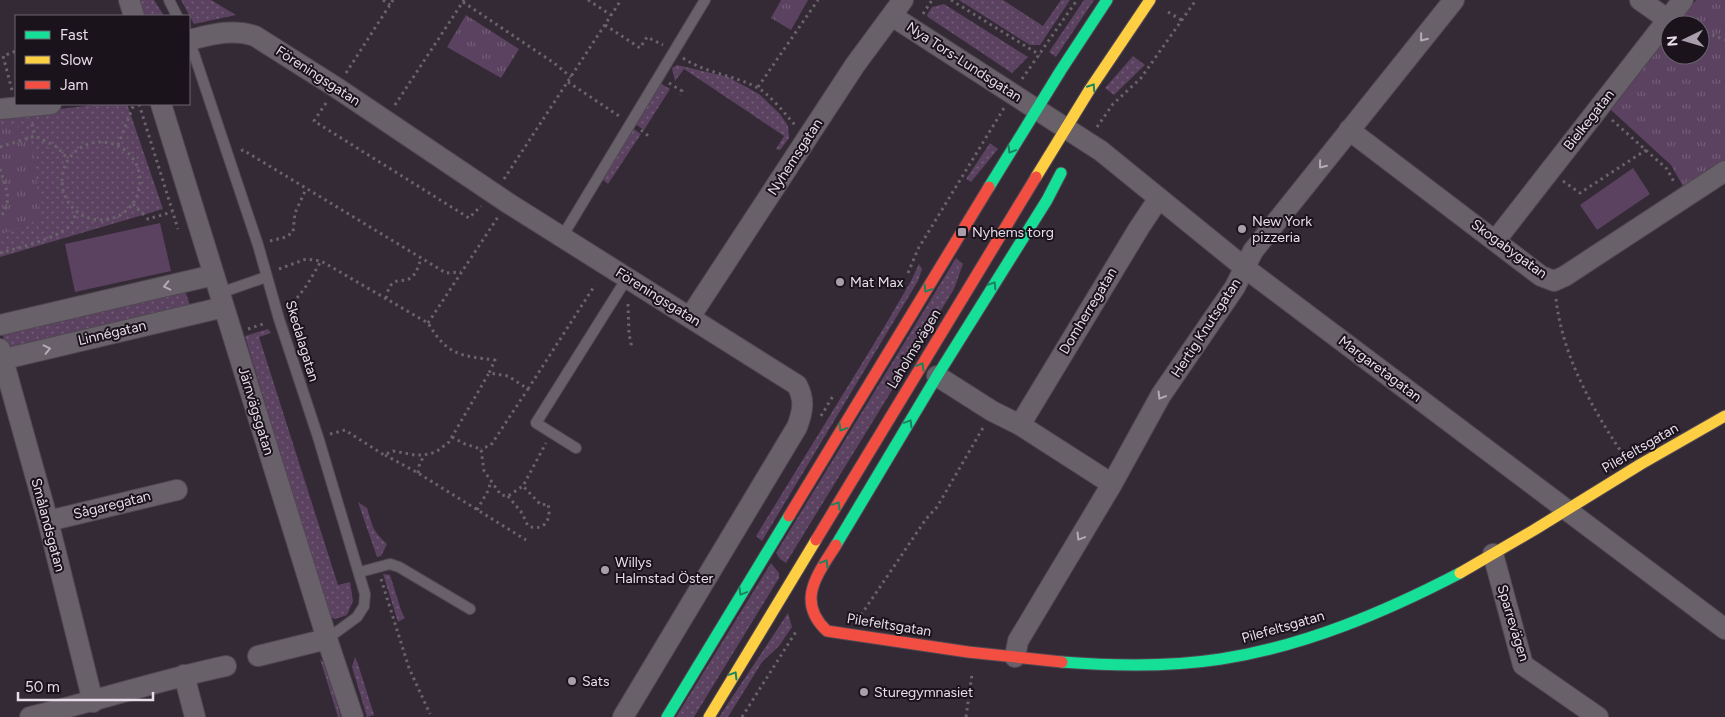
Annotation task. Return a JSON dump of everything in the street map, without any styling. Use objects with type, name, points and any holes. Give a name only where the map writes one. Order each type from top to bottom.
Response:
[{"type":"main road","name":"Laholmsvägen","points":[[667,717],[1036,109],[1107,0]]},
{"type":"main road","name":"Laholmsvägen","points":[[709,717],[1066,128],[1150,0]]},
{"type":"main road","points":[[811,608],[810,592],[814,581],[937,376],[1047,200],[1061,173]]},
{"type":"main road","name":"Pilefeltsgatan","points":[[811,608],[816,622],[827,631],[975,653],[1078,664],[1142,665],[1206,661],[1250,653],[1296,642],[1366,618],[1414,596],[1493,554],[1632,469],[1725,416]]},
{"type":"street","points":[[129,0],[134,15]]},
{"type":"street","name":"Hertig Knutsgatan","points":[[1015,657],[1018,641],[1112,484],[1161,396],[1235,287],[1253,251],[1454,0]]},
{"type":"street","points":[[1640,0],[1661,15]]},
{"type":"street","name":"Bielkegatan","points":[[1670,15],[1683,0]]},
{"type":"street","name":"Nya Tors-Lundsgatan","points":[[898,8],[1036,109]]},
{"type":"street","name":"Nyhemsgatan","points":[[690,317],[855,65],[898,8]]},
{"type":"street","name":"Bielkegatan","points":[[1495,241],[1660,28]]},
{"type":"street","name":"Föreningsgatan","points":[[190,40],[236,32],[245,32],[255,36],[501,198],[797,385],[802,394],[803,407],[797,427],[623,717]]},
{"type":"street","points":[[9,108],[40,105]]},
{"type":"street","name":"Järnvägsgatan","points":[[161,105],[353,717]]},
{"type":"street","name":"Margaretagatan","points":[[1036,109],[1121,167],[1244,268],[1725,628]]},
{"type":"street","name":"Skogabygatan","points":[[1349,130],[1541,276],[1554,281],[1565,276],[1725,170]]},
{"type":"street","name":"Domherregatan","points":[[1020,425],[1138,228],[1159,198]]},
{"type":"street","points":[[0,325],[220,292]]},
{"type":"street","name":"Linnégatan","points":[[1,356],[220,292]]},
{"type":"street","name":"Smålandsgatan","points":[[1,356],[48,521],[93,702]]},
{"type":"street","points":[[937,376],[992,412],[1020,425],[1112,484]]},
{"type":"street","name":"Sågaregatan","points":[[48,521],[177,490]]},
{"type":"street","name":"Sparrevägen","points":[[1493,554],[1524,665],[1598,717]]},
{"type":"street","points":[[258,656],[327,638]]},
{"type":"street","points":[[30,717],[93,702],[184,675],[226,666]]},
{"type":"street","points":[[184,675],[195,717]]},
{"type":"lane","points":[[169,0],[176,15]]},
{"type":"lane","points":[[562,237],[705,0]]},
{"type":"lane","name":"Skedalagatan","points":[[190,43],[258,245],[266,277],[360,572],[365,594],[364,606],[357,617],[327,638]]},
{"type":"lane","points":[[997,241],[1006,264]]},
{"type":"lane","points":[[220,292],[266,277]]},
{"type":"lane","points":[[576,448],[536,423],[627,278]]},
{"type":"lane","points":[[360,572],[390,564],[399,567],[470,609]]},
{"type":"path","points":[[382,0],[390,5]]},
{"type":"path","points":[[588,0],[611,15]]},
{"type":"path","points":[[428,323],[461,272],[568,82],[621,0]]},
{"type":"path","points":[[758,87],[818,0]]},
{"type":"path","points":[[951,0],[1039,55]]},
{"type":"path","points":[[1087,142],[1113,104],[1141,78],[1196,0]]},
{"type":"path","points":[[385,121],[463,1],[554,63],[571,78]]},
{"type":"path","points":[[1166,12],[1183,21]]},
{"type":"path","points":[[605,25],[640,48],[647,37],[695,66],[720,72],[758,87],[807,137]]},
{"type":"path","points":[[1710,34],[1725,40]]},
{"type":"path","points":[[9,108],[3,56],[15,52]]},
{"type":"path","points":[[568,82],[620,117],[631,122],[651,138]]},
{"type":"path","points":[[118,145],[134,105]]},
{"type":"path","points":[[1599,108],[1667,169],[1683,199]]},
{"type":"path","points":[[0,146],[35,136],[57,147],[68,158]]},
{"type":"path","points":[[106,141],[118,145],[128,152],[136,162],[140,173],[140,187],[133,204],[124,214],[102,221],[88,218],[76,212],[67,202],[62,189],[62,176],[68,158],[82,146],[93,142],[106,141]]},
{"type":"path","points":[[227,155],[243,150],[446,272],[461,272]]},
{"type":"path","points":[[1550,171],[1580,192],[1646,150]]},
{"type":"path","points":[[0,169],[9,197],[4,212],[0,216]]},
{"type":"path","points":[[270,241],[286,237],[293,232],[295,213],[306,188]]},
{"type":"path","points":[[469,218],[501,198]]},
{"type":"path","points":[[133,204],[148,219],[172,212]]},
{"type":"path","points":[[0,253],[55,235],[71,224],[76,212]]},
{"type":"path","points":[[386,298],[390,287],[396,282],[413,278],[418,270],[421,258]]},
{"type":"path","points":[[278,269],[306,259],[321,261],[428,323],[436,336],[448,348],[463,356],[495,360],[489,374],[449,442],[436,452],[424,455],[393,451],[384,454]]},
{"type":"path","points":[[627,278],[629,334],[632,348]]},
{"type":"path","points":[[1554,281],[1558,320],[1571,361],[1591,402],[1632,469]]},
{"type":"path","points":[[452,436],[465,444],[481,449],[491,445],[595,285]]},
{"type":"path","points":[[489,374],[508,376],[528,389]]},
{"type":"path","points":[[848,634],[926,519],[937,507],[992,412]]},
{"type":"path","points":[[318,437],[345,430],[526,540]]},
{"type":"path","points":[[481,449],[484,471],[501,495],[508,496],[523,486],[552,432]]},
{"type":"path","points":[[418,473],[424,455]]},
{"type":"path","points":[[477,510],[489,489],[490,481]]},
{"type":"path","points":[[508,496],[522,513],[528,526],[540,528],[546,524],[549,518],[548,504],[541,505],[537,503],[523,486]]},
{"type":"path","points":[[376,567],[409,668],[430,714]]},
{"type":"path","points":[[742,717],[811,608]]},
{"type":"path","points":[[966,717],[975,653]]},
{"type":"green space","points":[[137,0],[154,0],[163,15],[142,15]]},
{"type":"green space","points":[[181,0],[211,0],[236,15],[194,24]]},
{"type":"green space","points":[[781,0],[808,0],[791,30],[771,18]]},
{"type":"green space","points":[[959,0],[1003,0],[1043,26],[1061,0],[1070,0],[1040,45],[1030,45]]},
{"type":"green space","points":[[1084,0],[1094,0],[1056,57],[1049,52]]},
{"type":"green space","points":[[1696,0],[1725,0],[1725,160],[1684,188],[1671,165],[1611,110],[1660,47],[1660,65],[1710,65],[1710,15],[1685,15]]},
{"type":"green space","points":[[944,4],[1028,57],[1012,73],[928,17],[927,15],[932,7]]},
{"type":"green space","points":[[466,15],[519,49],[501,78],[447,47]]},
{"type":"green space","points":[[1133,56],[1145,65],[1114,95],[1105,88]]},
{"type":"green space","points":[[677,65],[728,77],[759,94],[780,114],[788,126],[789,138],[780,150],[776,149],[784,136],[684,69],[675,81],[672,68]]},
{"type":"green space","points":[[660,83],[670,89],[644,130],[635,124]]},
{"type":"green space","points":[[94,105],[127,105],[163,209],[0,257],[0,116]]},
{"type":"green space","points":[[16,124],[33,152],[41,219],[0,235],[0,129]]},
{"type":"green space","points":[[632,128],[641,134],[608,184],[602,179]]},
{"type":"green space","points":[[990,143],[998,149],[971,182],[966,179]]},
{"type":"green space","points":[[1633,168],[1650,194],[1597,230],[1580,205]]},
{"type":"green space","points":[[160,223],[171,271],[75,292],[65,244]]},
{"type":"green space","points":[[956,258],[963,264],[954,289],[786,563],[776,553]]},
{"type":"green space","points":[[919,264],[922,269],[918,281],[762,541],[756,536],[883,329]]},
{"type":"green space","points":[[185,290],[191,309],[7,351],[2,332]]},
{"type":"green space","points":[[268,329],[271,333],[259,337],[338,585],[350,582],[353,601],[347,615],[335,619],[329,616],[245,336]]},
{"type":"green space","points":[[358,502],[367,508],[374,528],[387,544],[381,556],[377,557]]},
{"type":"green space","points":[[771,563],[779,573],[779,578],[694,717],[676,717]]},
{"type":"green space","points":[[383,574],[390,575],[405,618],[398,622]]},
{"type":"green space","points":[[788,613],[792,627],[779,646],[762,662],[728,717],[719,717]]},
{"type":"green space","points":[[355,657],[374,715],[367,717],[352,667]]},
{"type":"green space","points":[[320,659],[325,664],[341,717],[338,717]]},
{"type":"traffic: fast","points":[[989,187],[1061,70],[1107,0]]},
{"type":"traffic: fast","points":[[836,545],[937,376],[1047,200],[1061,173]]},
{"type":"traffic: fast","points":[[667,717],[789,516]]},
{"type":"traffic: fast","points":[[1062,662],[1162,665],[1201,662],[1252,653],[1283,646],[1344,626],[1403,601],[1460,573]]},
{"type":"traffic: slow","points":[[1036,177],[1090,89],[1150,0]]},
{"type":"traffic: slow","points":[[1460,573],[1641,464],[1725,416]]},
{"type":"traffic: slow","points":[[709,717],[816,540]]},
{"type":"traffic: jam","points":[[816,540],[1036,177]]},
{"type":"traffic: jam","points":[[789,516],[989,187]]},
{"type":"traffic: jam","points":[[836,545],[822,566],[811,598],[812,609],[817,620],[827,631],[968,652],[1062,662]]},
{"type":"place","name":"New York pizzeria","points":[[1242,229]]},
{"type":"place","name":"Nyhems torg","points":[[962,232]]},
{"type":"place","name":"Mat Max","points":[[840,282]]},
{"type":"place","name":"Willys Halmstad Öster","points":[[605,570]]},
{"type":"place","name":"Sats","points":[[572,681]]},
{"type":"place","name":"Sturegymnasiet","points":[[864,692]]}]
